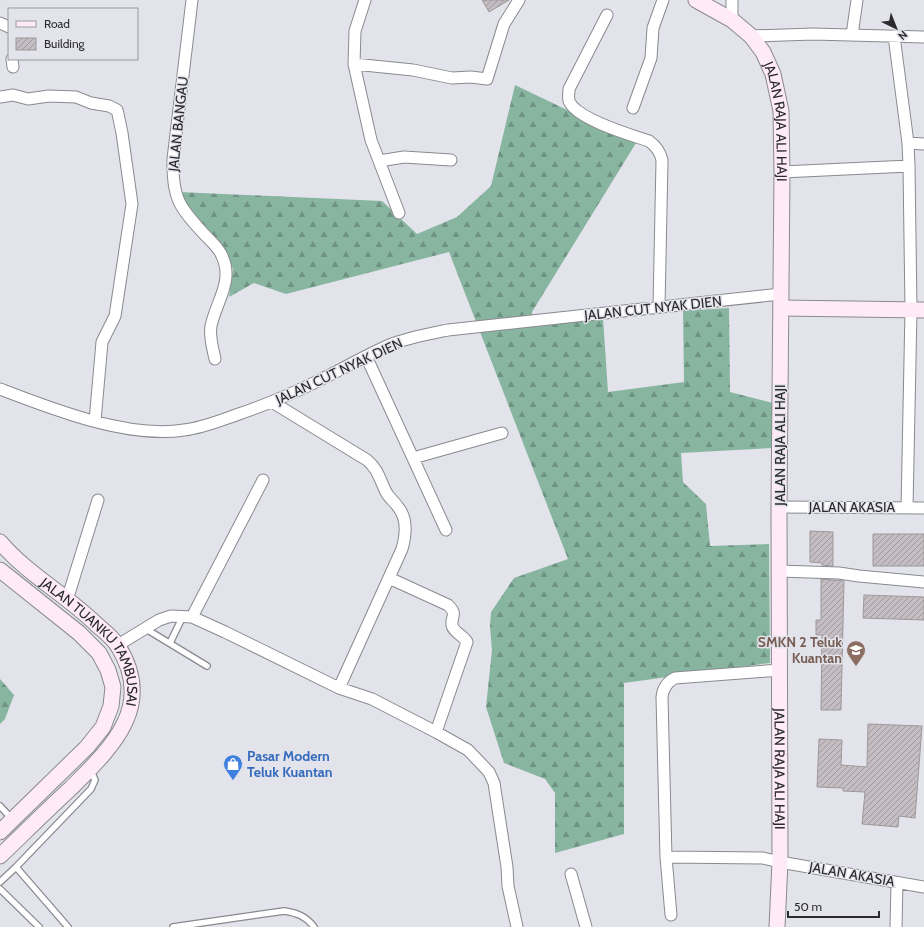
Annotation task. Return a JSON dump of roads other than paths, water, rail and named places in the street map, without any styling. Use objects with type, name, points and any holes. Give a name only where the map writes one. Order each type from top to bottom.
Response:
[{"type":"street","name":"JALAN BANGAU","points":[[192,0],[173,159],[172,180],[181,206],[187,215],[223,256],[227,277],[211,326],[211,338],[215,359]]},
{"type":"street","points":[[365,0],[355,31],[354,64],[371,140],[399,213]]},
{"type":"street","points":[[354,64],[413,70],[452,78],[471,77],[487,79],[504,24],[519,0]]},
{"type":"street","points":[[633,108],[651,58],[653,28],[663,0]]},
{"type":"street","name":"JALAN RAJA ALI HAJI","points":[[696,0],[732,20],[751,36],[762,52],[773,74],[780,111],[782,172],[779,507],[780,862],[777,927]]},
{"type":"street","points":[[732,0],[732,20]]},
{"type":"street","points":[[852,35],[857,0]]},
{"type":"street","points":[[607,15],[569,89],[568,97],[571,105],[583,114],[610,128],[648,141],[660,152],[662,160],[659,307]]},
{"type":"street","points":[[751,36],[813,34],[924,37]]},
{"type":"street","points":[[894,36],[908,143],[918,310],[908,508]]},
{"type":"street","points":[[0,97],[13,95],[28,99],[49,96],[76,97],[91,103],[109,106],[117,110],[122,133],[132,204],[115,316],[102,342],[95,421]]},
{"type":"street","points":[[908,143],[924,144]]},
{"type":"street","points":[[379,161],[404,156],[450,160]]},
{"type":"street","points":[[782,172],[909,166]]},
{"type":"street","points":[[781,301],[918,310]]},
{"type":"street","name":"JALAN CUT NYAK DIEN","points":[[0,389],[55,410],[95,421],[127,428],[156,432],[184,430],[211,424],[272,402],[323,379],[366,356],[395,343],[423,335],[448,330],[659,307],[781,301]]},
{"type":"street","points":[[366,356],[446,530]]},
{"type":"street","points":[[272,402],[367,460],[376,468],[387,494],[404,516],[406,538],[404,544],[339,688]]},
{"type":"street","points":[[413,458],[502,433]]},
{"type":"street","points":[[188,617],[263,480]]},
{"type":"street","points":[[67,600],[98,500]]},
{"type":"street","name":"JALAN AKASIA","points":[[779,507],[924,508]]},
{"type":"street","name":"JALAN TUANKU TAMBUSAI","points":[[0,542],[32,572],[96,623],[118,645],[128,665],[132,682],[132,697],[129,714],[118,736],[90,769],[0,855]]},
{"type":"street","name":"JALAN TUANKU TAMBUSAI","points":[[0,570],[79,633],[99,653],[108,670],[113,687],[111,706],[103,727],[87,747],[0,832]]},
{"type":"street","points":[[780,571],[840,573],[924,582]]},
{"type":"street","points":[[389,578],[448,605],[454,614],[452,625],[467,642],[436,732]]},
{"type":"street","points":[[118,645],[159,620],[171,616],[188,617],[225,632],[339,688],[372,699],[468,750],[489,772],[494,783],[507,867],[508,886],[517,927]]},
{"type":"street","points":[[671,915],[666,857],[662,697],[664,687],[675,678],[780,670]]},
{"type":"street","name":"JALAN AKASIA","points":[[666,857],[763,858],[924,887]]},
{"type":"street","points":[[571,874],[586,927]]},
{"type":"street","points":[[896,927],[897,882]]},
{"type":"lane","points":[[170,643],[188,617]]},
{"type":"lane","points":[[146,629],[207,666]]},
{"type":"lane","points":[[0,882],[91,789],[95,780],[90,769]]},
{"type":"lane","points":[[0,806],[13,820]]},
{"type":"lane","points":[[16,867],[68,927]]},
{"type":"lane","points":[[0,889],[39,927]]},
{"type":"lane","points":[[173,927],[284,911],[301,915],[314,927]]},
{"type":"place","name":"SMKN 2 Teluk Kuantan","points":[[856,667]]},
{"type":"place","name":"Pasar Modern Teluk Kuantan","points":[[233,781]]}]
